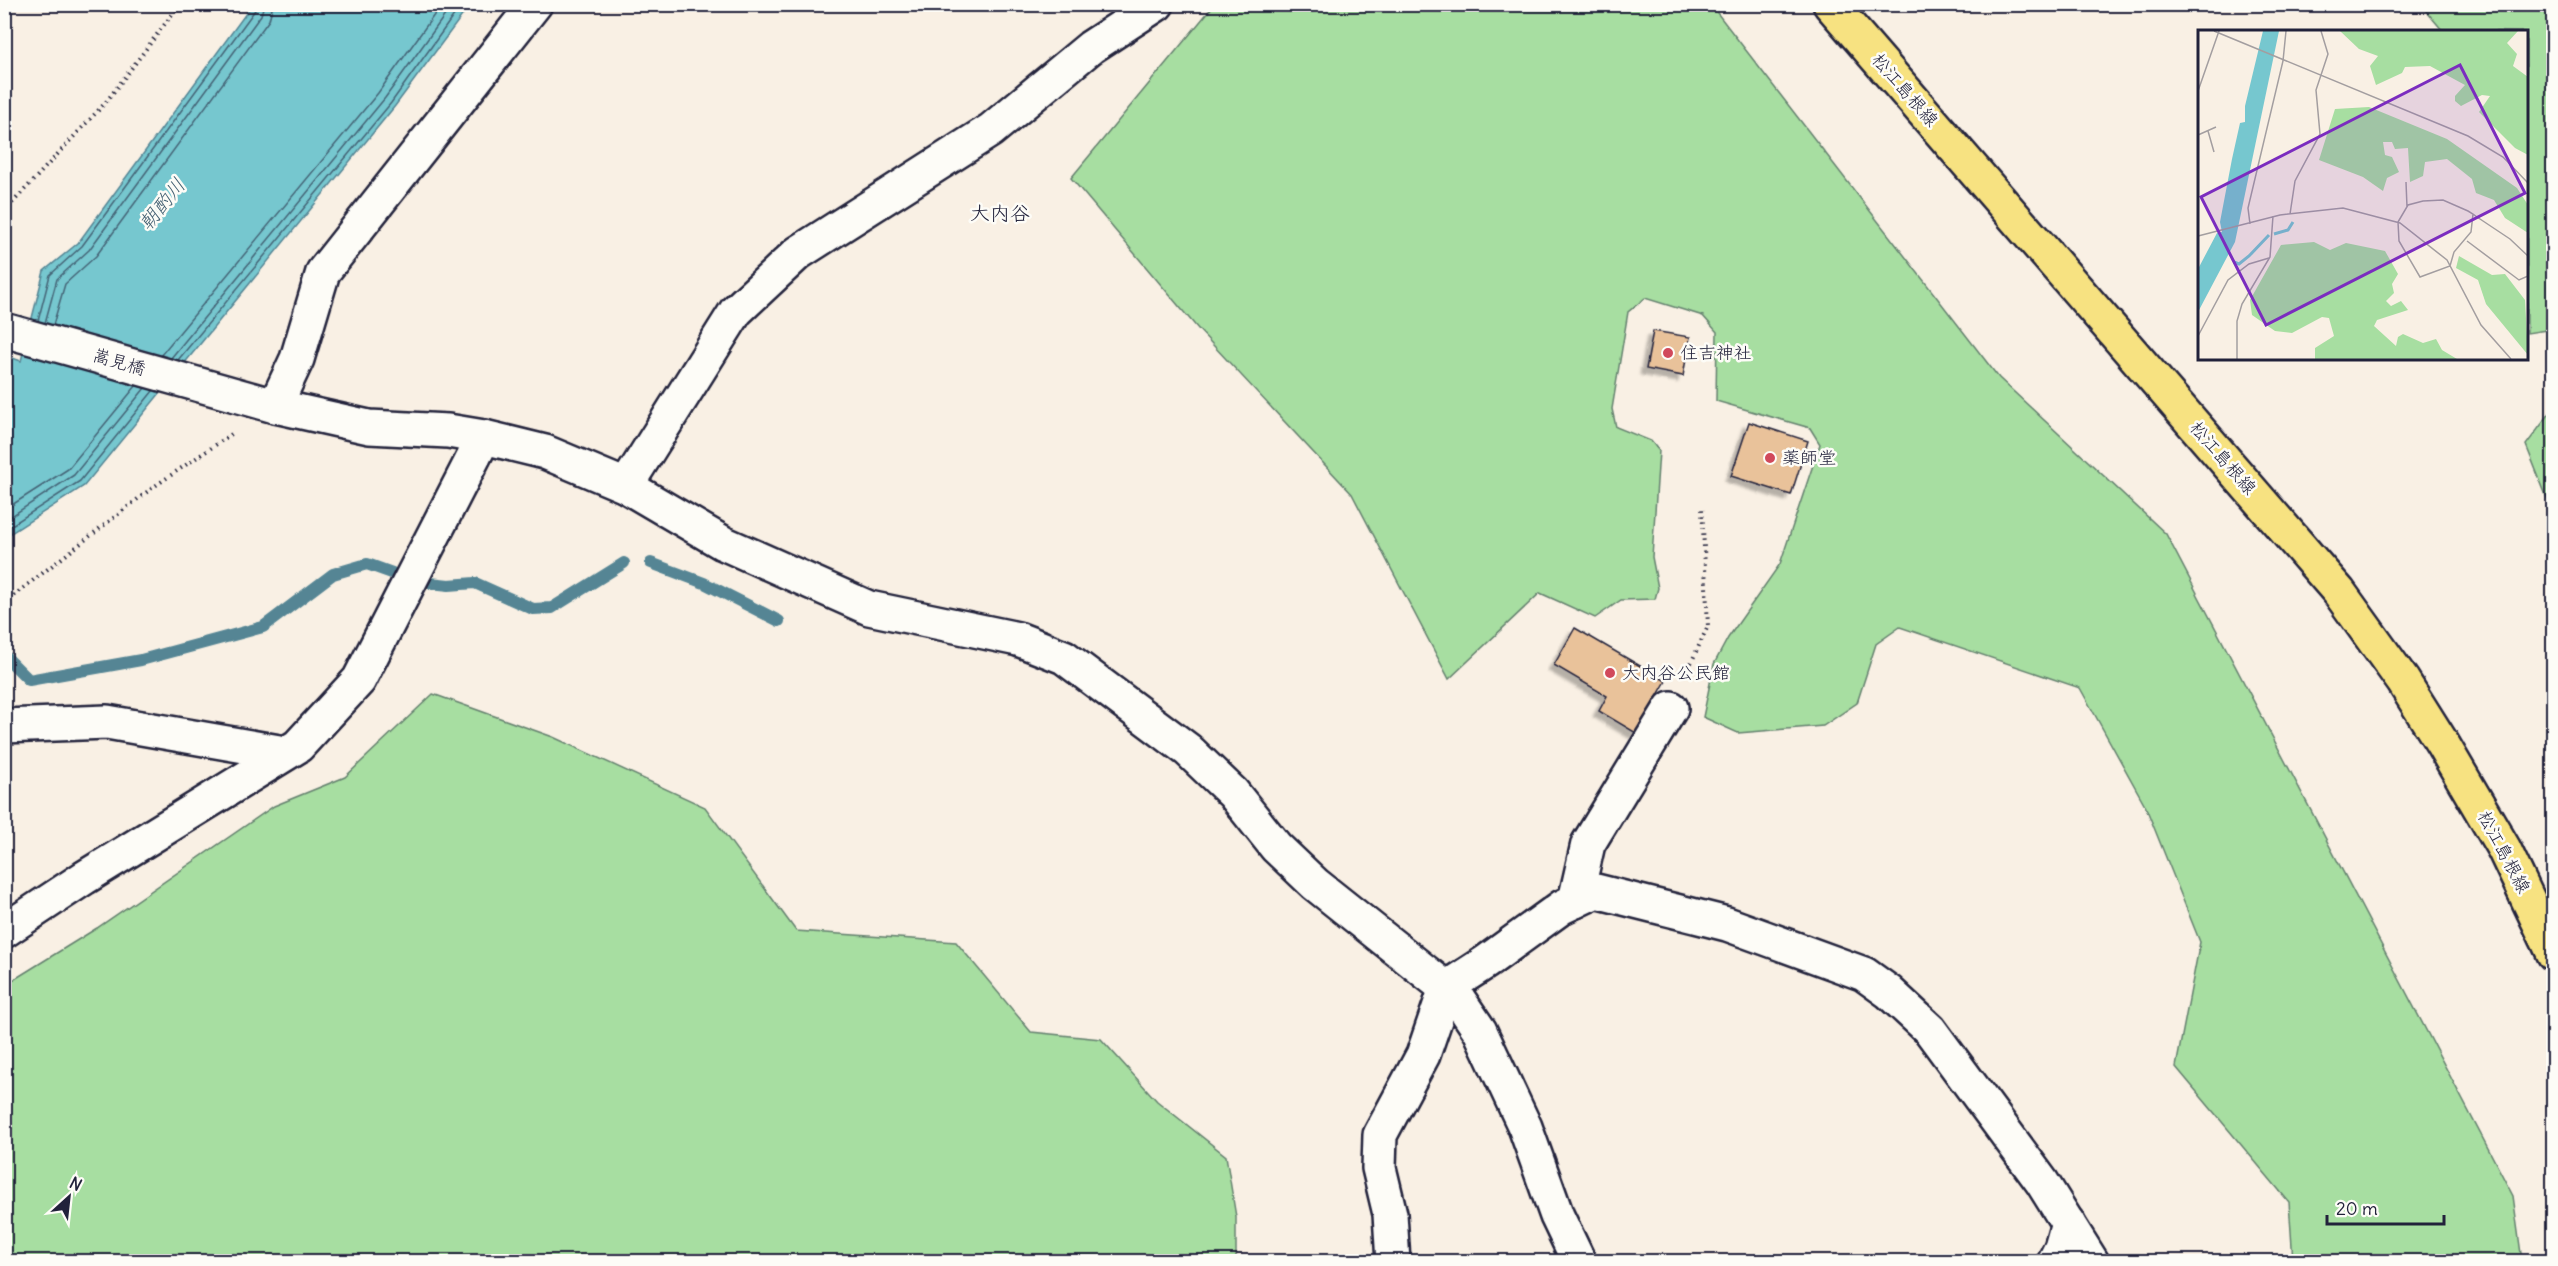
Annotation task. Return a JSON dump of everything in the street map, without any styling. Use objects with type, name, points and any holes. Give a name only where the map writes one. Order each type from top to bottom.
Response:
[{"type":"main road","name":"松江島根線","points":[[1830,4],[2339,592],[2403,681],[2442,742],[2504,849],[2553,954]]},
{"type":"street","points":[[275,406],[297,359],[323,273],[536,4]]},
{"type":"street","points":[[626,486],[736,311],[798,253],[991,130],[1091,47],[1158,4]]},
{"type":"street","name":"嵩見橋","points":[[4,330],[275,406],[369,426],[448,431],[484,437],[545,452],[626,486],[723,543],[869,608],[1018,639],[1064,657],[1188,750],[1233,793],[1276,847],[1316,884],[1457,997],[1480,1031],[1525,1127],[1557,1215],[1579,1262]]},
{"type":"street","points":[[4,931],[84,878],[298,746],[359,680],[484,437]]},
{"type":"street","points":[[1575,901],[1588,844],[1671,708]]},
{"type":"street","points":[[4,726],[107,722],[285,753]]},
{"type":"street","points":[[1393,1262],[1390,1214],[1379,1168],[1380,1135],[1424,1055],[1446,988],[1486,963],[1562,907],[1596,891],[1641,900],[1727,924],[1864,974],[1889,992],[1930,1030],[2042,1182],[2092,1262]]},
{"type":"street","points":[[2054,1262],[2061,1248],[2068,1223]]},
{"type":"path","points":[[4,212],[106,102],[180,4]]},
{"type":"path","points":[[4,603],[152,488],[275,406]]},
{"type":"path","points":[[1671,708],[1708,626],[1702,508]]},
{"type":"green space","points":[[1214,5],[1711,5],[1999,378],[2166,534],[2513,1196],[2522,1261],[2293,1261],[2289,1202],[2176,1067],[2200,942],[2145,805],[2080,688],[1900,627],[1876,644],[1857,703],[1823,726],[1738,733],[1703,717],[1714,664],[1728,638],[1780,564],[1820,444],[1810,428],[1716,401],[1717,332],[1703,316],[1645,298],[1628,312],[1612,409],[1616,427],[1651,441],[1659,451],[1652,557],[1658,588],[1655,599],[1621,600],[1595,618],[1540,593],[1449,679],[1352,494],[1199,330],[1071,178]]},
{"type":"green space","points":[[2421,5],[2553,5],[2553,329],[2528,333],[2528,30],[2442,30]]},
{"type":"green space","points":[[2554,409],[2553,513],[2526,445]]},
{"type":"green space","points":[[433,694],[553,737],[705,807],[796,931],[956,942],[1031,1032],[1101,1039],[1157,1101],[1226,1156],[1236,1217],[1236,1261],[5,1261],[5,985],[97,928],[274,806],[345,777]]},
{"type":"water","name":"朝酌川","points":[[252,5],[470,5],[395,106],[84,486],[5,537],[4,355],[21,361],[44,271],[78,243]]},
{"type":"building","name":"住吉神社","points":[[1653,331],[1690,337],[1683,376],[1646,369]]},
{"type":"building","name":"薬師堂","points":[[1749,422],[1808,441],[1791,495],[1731,476]]},
{"type":"building","name":"大内谷公民館","points":[[1575,628],[1666,681],[1636,733],[1599,711],[1607,696],[1554,665]]},
{"type":"waterway","points":[[421,582],[449,585],[475,583],[533,609],[552,608],[624,563]]},
{"type":"waterway","points":[[651,563],[704,583],[779,621]]},
{"type":"waterway","points":[[4,655],[29,680],[141,660],[263,627],[333,574],[367,564],[392,573]]},
{"type":"place","name":"住吉神社","points":[[1668,353]]},
{"type":"place","name":"薬師堂","points":[[1770,458]]},
{"type":"place","name":"大内谷公民館","points":[[1610,673]]},
{"type":"district","name":"大内谷","points":[[1000,213]]}]
